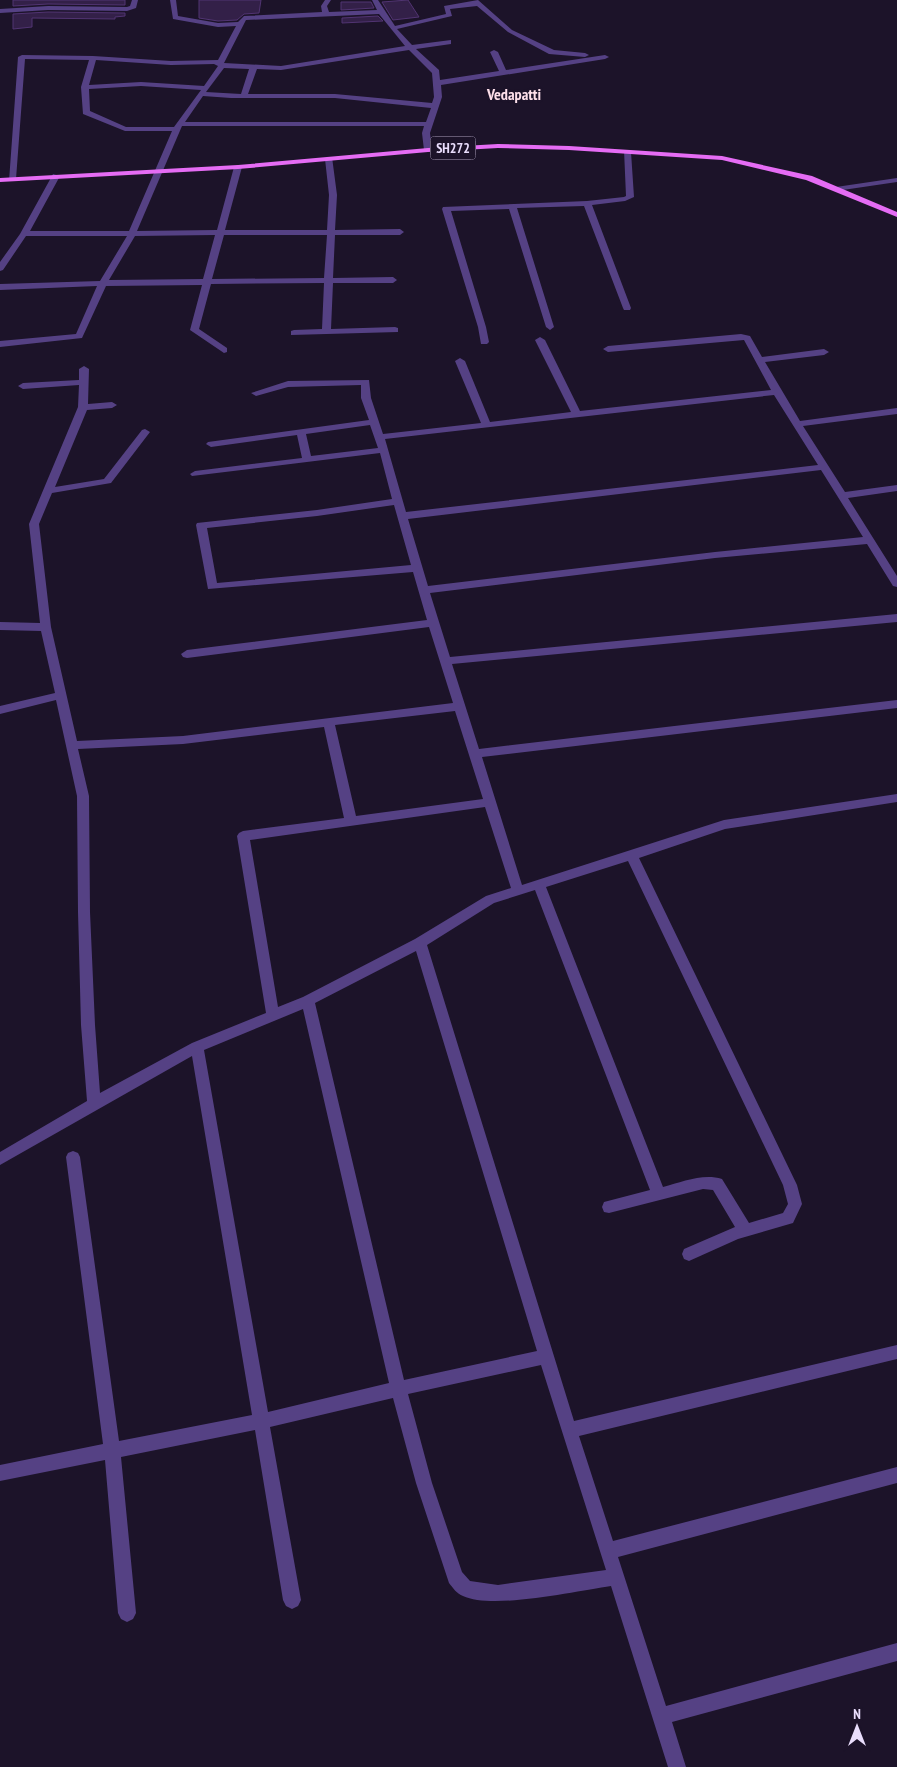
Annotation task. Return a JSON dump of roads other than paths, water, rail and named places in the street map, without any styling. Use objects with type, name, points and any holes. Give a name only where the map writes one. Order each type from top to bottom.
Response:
[{"type":"main road","name":"SH272","points":[[0,180],[238,167],[428,150],[498,146],[722,158],[809,178],[897,215]]},
{"type":"street","points":[[0,11],[48,8],[127,9],[133,8],[135,0]]},
{"type":"street","points":[[173,0],[175,18],[218,25],[241,24]]},
{"type":"street","points":[[326,16],[324,6],[328,0]]},
{"type":"street","points":[[374,0],[380,12],[412,49],[436,72],[438,97],[426,133],[428,150]]},
{"type":"street","points":[[394,28],[450,15],[446,7],[475,2],[510,31],[552,52],[605,57],[437,83]]},
{"type":"street","points":[[0,344],[79,336],[103,283],[132,234],[178,126],[221,65],[244,18],[326,16],[380,12]]},
{"type":"street","points":[[12,180],[22,57],[93,58],[221,65],[253,69],[281,68],[448,42]]},
{"type":"street","points":[[494,52],[503,72]]},
{"type":"street","points":[[93,58],[85,87],[86,112],[124,129],[178,126],[429,124]]},
{"type":"street","points":[[244,96],[253,69]]},
{"type":"street","points":[[85,87],[141,84],[244,96],[335,96],[436,106]]},
{"type":"street","points":[[484,342],[482,327],[446,209],[587,203],[625,199],[630,197],[627,152]]},
{"type":"street","points":[[326,332],[333,194],[329,159]]},
{"type":"street","points":[[224,350],[194,330],[238,167]]},
{"type":"street","points":[[0,268],[3,260],[24,234],[56,176]]},
{"type":"street","points":[[836,188],[897,180]]},
{"type":"street","points":[[587,203],[627,308]]},
{"type":"street","points":[[512,206],[550,327]]},
{"type":"street","points":[[24,234],[400,232]]},
{"type":"street","points":[[0,287],[103,283],[393,280]]},
{"type":"street","points":[[294,333],[395,330]]},
{"type":"street","points":[[608,349],[741,336],[747,338],[796,424],[869,540],[893,572],[897,584]]},
{"type":"street","points":[[540,340],[577,415]]},
{"type":"street","points":[[759,360],[824,352]]},
{"type":"street","points":[[460,361],[487,425]]},
{"type":"street","points":[[84,369],[83,407],[34,524],[46,627],[83,796],[84,912],[88,1025],[94,1104]]},
{"type":"street","points":[[23,386],[84,382]]},
{"type":"street","points":[[256,393],[288,384],[366,382],[366,398],[384,450],[423,590],[518,891]]},
{"type":"street","points":[[379,437],[777,392]]},
{"type":"street","points":[[83,407],[112,405]]},
{"type":"street","points":[[796,424],[897,411]]},
{"type":"street","points":[[211,444],[374,422]]},
{"type":"street","points":[[48,491],[107,481],[145,432]]},
{"type":"street","points":[[301,432],[307,460]]},
{"type":"street","points":[[196,474],[384,450]]},
{"type":"street","points":[[403,516],[824,467]]},
{"type":"street","points":[[842,496],[897,488]]},
{"type":"street","points":[[398,501],[316,513],[201,525],[212,587],[417,568]]},
{"type":"street","points":[[423,590],[715,555],[869,540]]},
{"type":"street","points":[[445,661],[897,618]]},
{"type":"street","points":[[187,654],[433,623]]},
{"type":"street","points":[[0,626],[46,627]]},
{"type":"street","points":[[0,710],[61,695]]},
{"type":"street","points":[[475,754],[897,704]]},
{"type":"street","points":[[72,745],[183,740],[460,706]]},
{"type":"street","points":[[329,722],[351,821]]},
{"type":"street","points":[[0,1159],[94,1104],[197,1048],[308,1002],[420,943],[490,899],[632,856],[724,825],[897,798]]},
{"type":"street","points":[[273,1016],[243,836],[490,802]]},
{"type":"street","points":[[632,856],[790,1185],[795,1204],[788,1218],[746,1231],[689,1254]]},
{"type":"street","points":[[539,884],[659,1195]]},
{"type":"street","points":[[420,943],[546,1357],[676,1767]]},
{"type":"street","points":[[308,1002],[398,1388],[424,1483],[455,1577],[466,1589],[498,1594],[617,1577]]},
{"type":"street","points":[[197,1048],[292,1600]]},
{"type":"street","points":[[73,1157],[112,1451],[127,1613]]},
{"type":"street","points":[[608,1207],[703,1183],[717,1184],[746,1231]]},
{"type":"street","points":[[570,1430],[897,1352]]},
{"type":"street","points":[[0,1473],[261,1421],[398,1388],[546,1357]]},
{"type":"street","points":[[609,1551],[897,1475]]},
{"type":"street","points":[[661,1716],[897,1652]]},
{"type":"district","name":"Vedapatti","points":[[514,94]]}]
